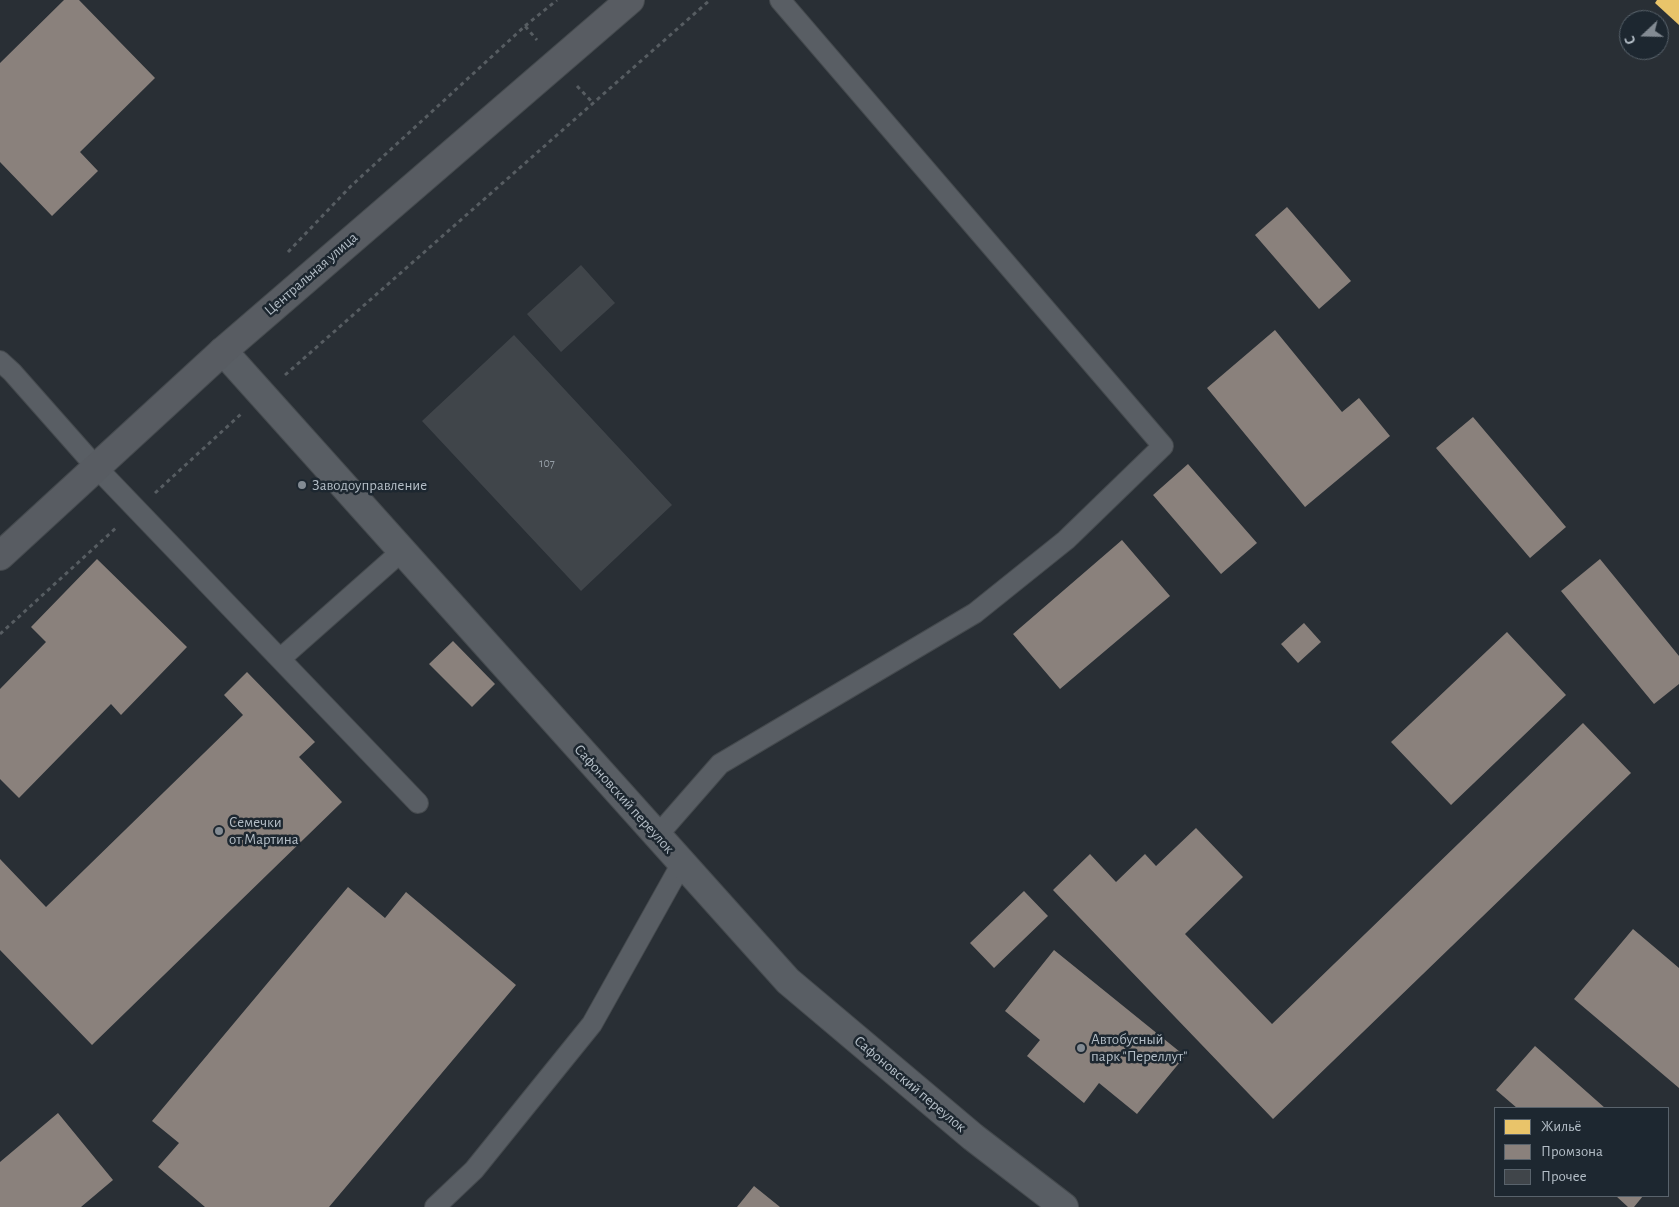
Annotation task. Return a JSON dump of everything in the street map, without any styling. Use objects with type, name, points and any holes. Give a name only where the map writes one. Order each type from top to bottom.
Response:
[{"type":"main road","name":"Центральная улица","points":[[0,556],[223,351],[630,0]]},
{"type":"street","name":"Сафоновский переулок","points":[[223,351],[788,981],[973,1137],[1064,1207]]},
{"type":"lane","points":[[657,836],[720,764],[976,613],[1066,540],[1163,446],[780,0]]},
{"type":"lane","points":[[0,360],[96,467],[418,803]]},
{"type":"lane","points":[[280,659],[402,551]]},
{"type":"lane","points":[[435,1207],[474,1170],[592,1024],[682,863]]},
{"type":"path","points":[[525,26],[557,0]]},
{"type":"path","points":[[262,395],[710,0]]},
{"type":"building: Жильё","points":[[1657,0],[1679,0],[1679,25],[1669,16],[1669,10],[1663,10],[1655,3]]},
{"type":"building: Промзона","points":[[64,0],[79,0],[155,78],[80,152],[98,171],[52,216],[0,162],[0,63]]},
{"type":"building: Промзона","points":[[1287,207],[1351,281],[1319,309],[1255,235]]},
{"type":"building: Промзона","points":[[1275,330],[1342,412],[1359,398],[1390,436],[1305,507],[1207,388]]},
{"type":"building: Промзона","points":[[1473,417],[1566,527],[1530,558],[1436,448]]},
{"type":"building: Промзона","points":[[1188,464],[1257,543],[1221,574],[1153,495]]},
{"type":"building: Промзона","points":[[1122,540],[1170,596],[1060,689],[1013,634]]},
{"type":"building: Промзона","points":[[97,559],[187,647],[121,715],[111,704],[19,798],[0,779],[0,689],[46,642],[31,627]]},
{"type":"building: Промзона","points":[[1600,559],[1679,656],[1679,684],[1654,704],[1561,591]]},
{"type":"building: Промзона","points":[[1304,623],[1321,642],[1298,663],[1281,644]]},
{"type":"building: Промзона","points":[[1507,632],[1566,695],[1451,805],[1391,742]]},
{"type":"building: Промзона","points":[[453,641],[495,684],[472,707],[429,664]]},
{"type":"building: Промзона","name":"Семечки от Мартина","points":[[247,672],[315,742],[299,757],[342,802],[92,1045],[0,950],[0,859],[46,907],[243,715],[224,695]]},
{"type":"building: Промзона","points":[[1583,723],[1631,773],[1273,1119],[1053,890],[1090,854],[1116,882],[1145,854],[1156,866],[1196,828],[1243,877],[1185,934],[1272,1024]]},
{"type":"building: Промзона","points":[[348,887],[385,918],[406,892],[516,985],[329,1207],[205,1207],[158,1167],[179,1143],[152,1121]]},
{"type":"building: Промзона","points":[[1024,891],[1048,916],[994,968],[970,943]]},
{"type":"building: Промзона","points":[[1633,929],[1679,968],[1679,1088],[1574,999]]},
{"type":"building: Промзона","points":[[1054,950],[1185,1056],[1137,1114],[1099,1083],[1084,1103],[1027,1056],[1040,1040],[1005,1011]]},
{"type":"building: Промзона","points":[[1535,1046],[1604,1107],[1516,1107],[1496,1090]]},
{"type":"building: Промзона","points":[[58,1113],[113,1180],[81,1207],[0,1207],[0,1162]]},
{"type":"building: Промзона","points":[[754,1186],[780,1207],[737,1207]]},
{"type":"building: Промзона","points":[[1617,1197],[1642,1197],[1634,1207],[1628,1207]]},
{"type":"building: Прочее","points":[[581,265],[615,303],[561,352],[527,314]]},
{"type":"building: Прочее","points":[[514,335],[672,505],[581,591],[422,421]]},
{"type":"place","name":"Заводоуправление","points":[[302,485]]},
{"type":"place","name":"Семечки от Мартина","points":[[219,831]]},
{"type":"place","name":"Автобусный парк \"Переллут\"","points":[[1081,1048]]}]
